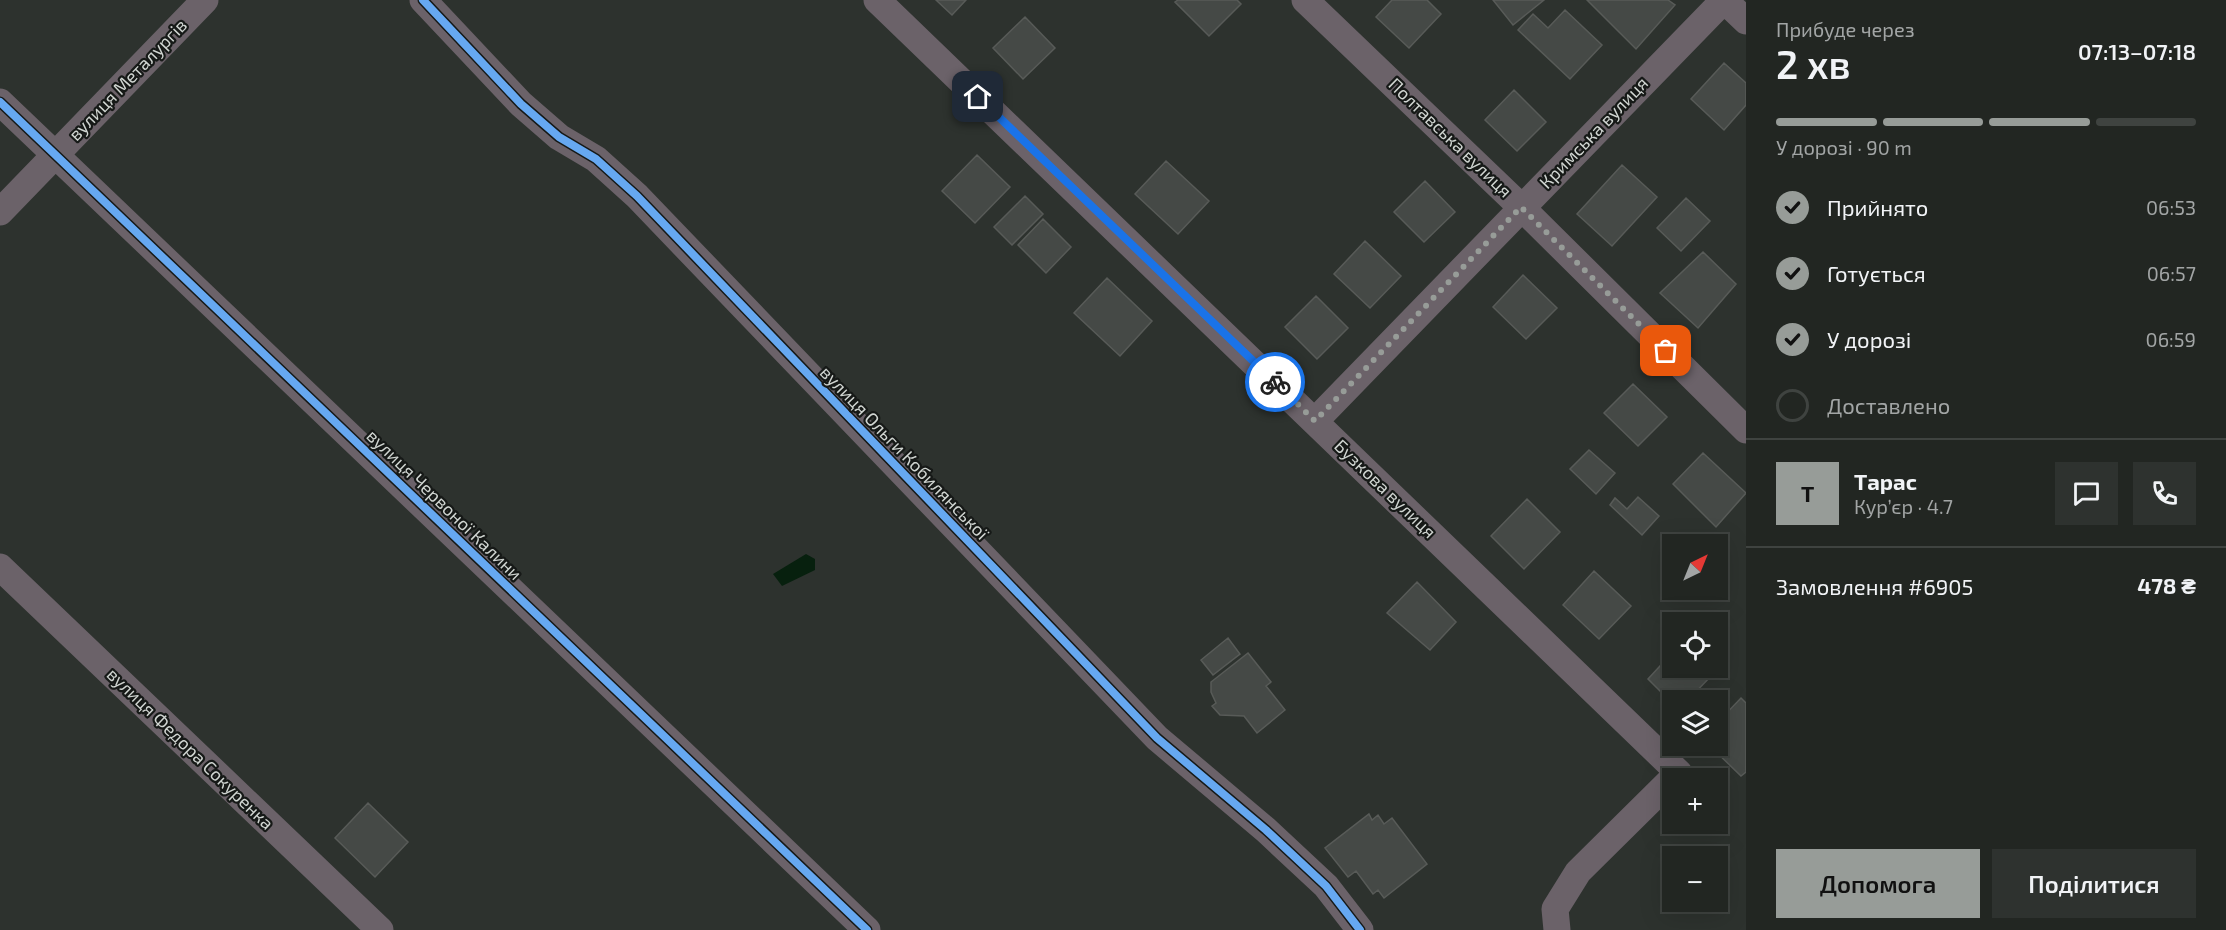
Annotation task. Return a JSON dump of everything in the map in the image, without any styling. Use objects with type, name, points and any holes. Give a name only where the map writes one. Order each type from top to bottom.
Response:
[{"type":"street","name":"вулиця Металургів","points":[[0,212],[205,0]]},
{"type":"street","name":"вулиця Ольги Кобилянської","points":[[423,0],[521,104],[559,137],[596,159],[637,196],[1157,738],[1266,830],[1326,886],[1360,930]]},
{"type":"street","name":"Бузкова вулиця","points":[[877,0],[1674,768]]},
{"type":"street","name":"Полтавська вулиця","points":[[1305,0],[1521,207],[1746,430]]},
{"type":"street","name":"Кримська вулиця","points":[[1315,421],[1724,0]]},
{"type":"street","points":[[1724,0],[1746,21]]},
{"type":"street","name":"вулиця Червоної Калини","points":[[0,102],[867,930]]},
{"type":"street","name":"вулиця Федора Сокуренка","points":[[0,567],[380,930]]},
{"type":"street","name":"Бузкова вулиця","points":[[1557,930],[1556,909],[1578,872],[1662,790]]},
{"type":"shaded area","points":[[806,554],[815,559],[815,570],[782,586],[773,574]]},
{"type":"building","points":[[936,0],[966,0],[952,15]]},
{"type":"building","points":[[1178,0],[1237,0],[1241,4],[1209,36],[1175,2]]},
{"type":"building","points":[[1392,0],[1427,0],[1441,14],[1409,48],[1376,17]]},
{"type":"building","points":[[1493,0],[1544,0],[1513,25]]},
{"type":"building","points":[[1587,0],[1668,0],[1675,5],[1636,49]]},
{"type":"building","points":[[1565,10],[1602,45],[1570,79],[1518,30],[1533,14],[1548,28]]},
{"type":"building","points":[[1025,17],[1055,48],[1023,79],[993,48]]},
{"type":"building","points":[[1724,63],[1746,83],[1746,105],[1724,130],[1691,99]]},
{"type":"building","points":[[1514,90],[1546,122],[1517,151],[1485,120]]},
{"type":"building","points":[[977,155],[1010,187],[975,223],[942,191]]},
{"type":"building","points":[[1166,161],[1209,201],[1178,234],[1135,194]]},
{"type":"building","points":[[1622,165],[1657,197],[1612,246],[1577,214]]},
{"type":"building","points":[[1425,181],[1455,212],[1424,242],[1394,212]]},
{"type":"building","points":[[1025,196],[1043,214],[1012,245],[994,227]]},
{"type":"building","points":[[1686,198],[1710,221],[1681,251],[1657,228]]},
{"type":"building","points":[[1043,219],[1071,247],[1046,273],[1018,245]]},
{"type":"building","points":[[1365,241],[1401,276],[1370,308],[1334,274]]},
{"type":"building","points":[[1703,252],[1736,284],[1698,328],[1660,293]]},
{"type":"building","points":[[1523,275],[1557,308],[1526,339],[1493,307]]},
{"type":"building","points":[[1107,278],[1152,321],[1120,356],[1074,313]]},
{"type":"building","points":[[1316,296],[1348,328],[1317,359],[1285,327]]},
{"type":"building","points":[[1633,384],[1667,417],[1638,446],[1604,413]]},
{"type":"building","points":[[1589,450],[1615,473],[1596,494],[1570,469]]},
{"type":"building","points":[[1703,453],[1746,493],[1716,527],[1673,484]]},
{"type":"building","points":[[1638,497],[1659,516],[1642,535],[1610,505],[1615,498],[1627,509]]},
{"type":"building","points":[[1527,499],[1560,532],[1524,569],[1491,536]]},
{"type":"building","points":[[1594,571],[1631,606],[1599,639],[1563,605]]},
{"type":"building","points":[[1417,582],[1456,622],[1430,650],[1387,613]]},
{"type":"building","points":[[1228,638],[1240,654],[1213,675],[1201,660]]},
{"type":"building","points":[[1248,653],[1271,682],[1266,686],[1285,710],[1257,733],[1244,716],[1220,715],[1212,706],[1216,703],[1211,692],[1211,682]]},
{"type":"building","points":[[1662,664],[1662,678],[1709,678],[1698,690],[1662,690],[1662,693],[1648,679]]},
{"type":"building","points":[[1741,698],[1746,703],[1746,772],[1741,776],[1720,756],[1728,756],[1728,712]]},
{"type":"building","points":[[368,803],[408,842],[375,877],[335,838]]},
{"type":"building","points":[[1369,814],[1372,820],[1378,815],[1384,824],[1392,818],[1427,864],[1384,898],[1378,890],[1373,894],[1356,871],[1348,877],[1325,848]]},
{"type":"cycle path","points":[[423,0],[521,104],[559,137],[596,159],[637,196],[1157,738],[1266,830],[1326,886],[1360,930]]},
{"type":"cycle path","points":[[0,102],[867,930]]},
{"type":"way so far","points":[[1275,382],[1315,421],[1521,207],[1666,351]]},
{"type":"route","points":[[978,97],[1275,382]]}]
